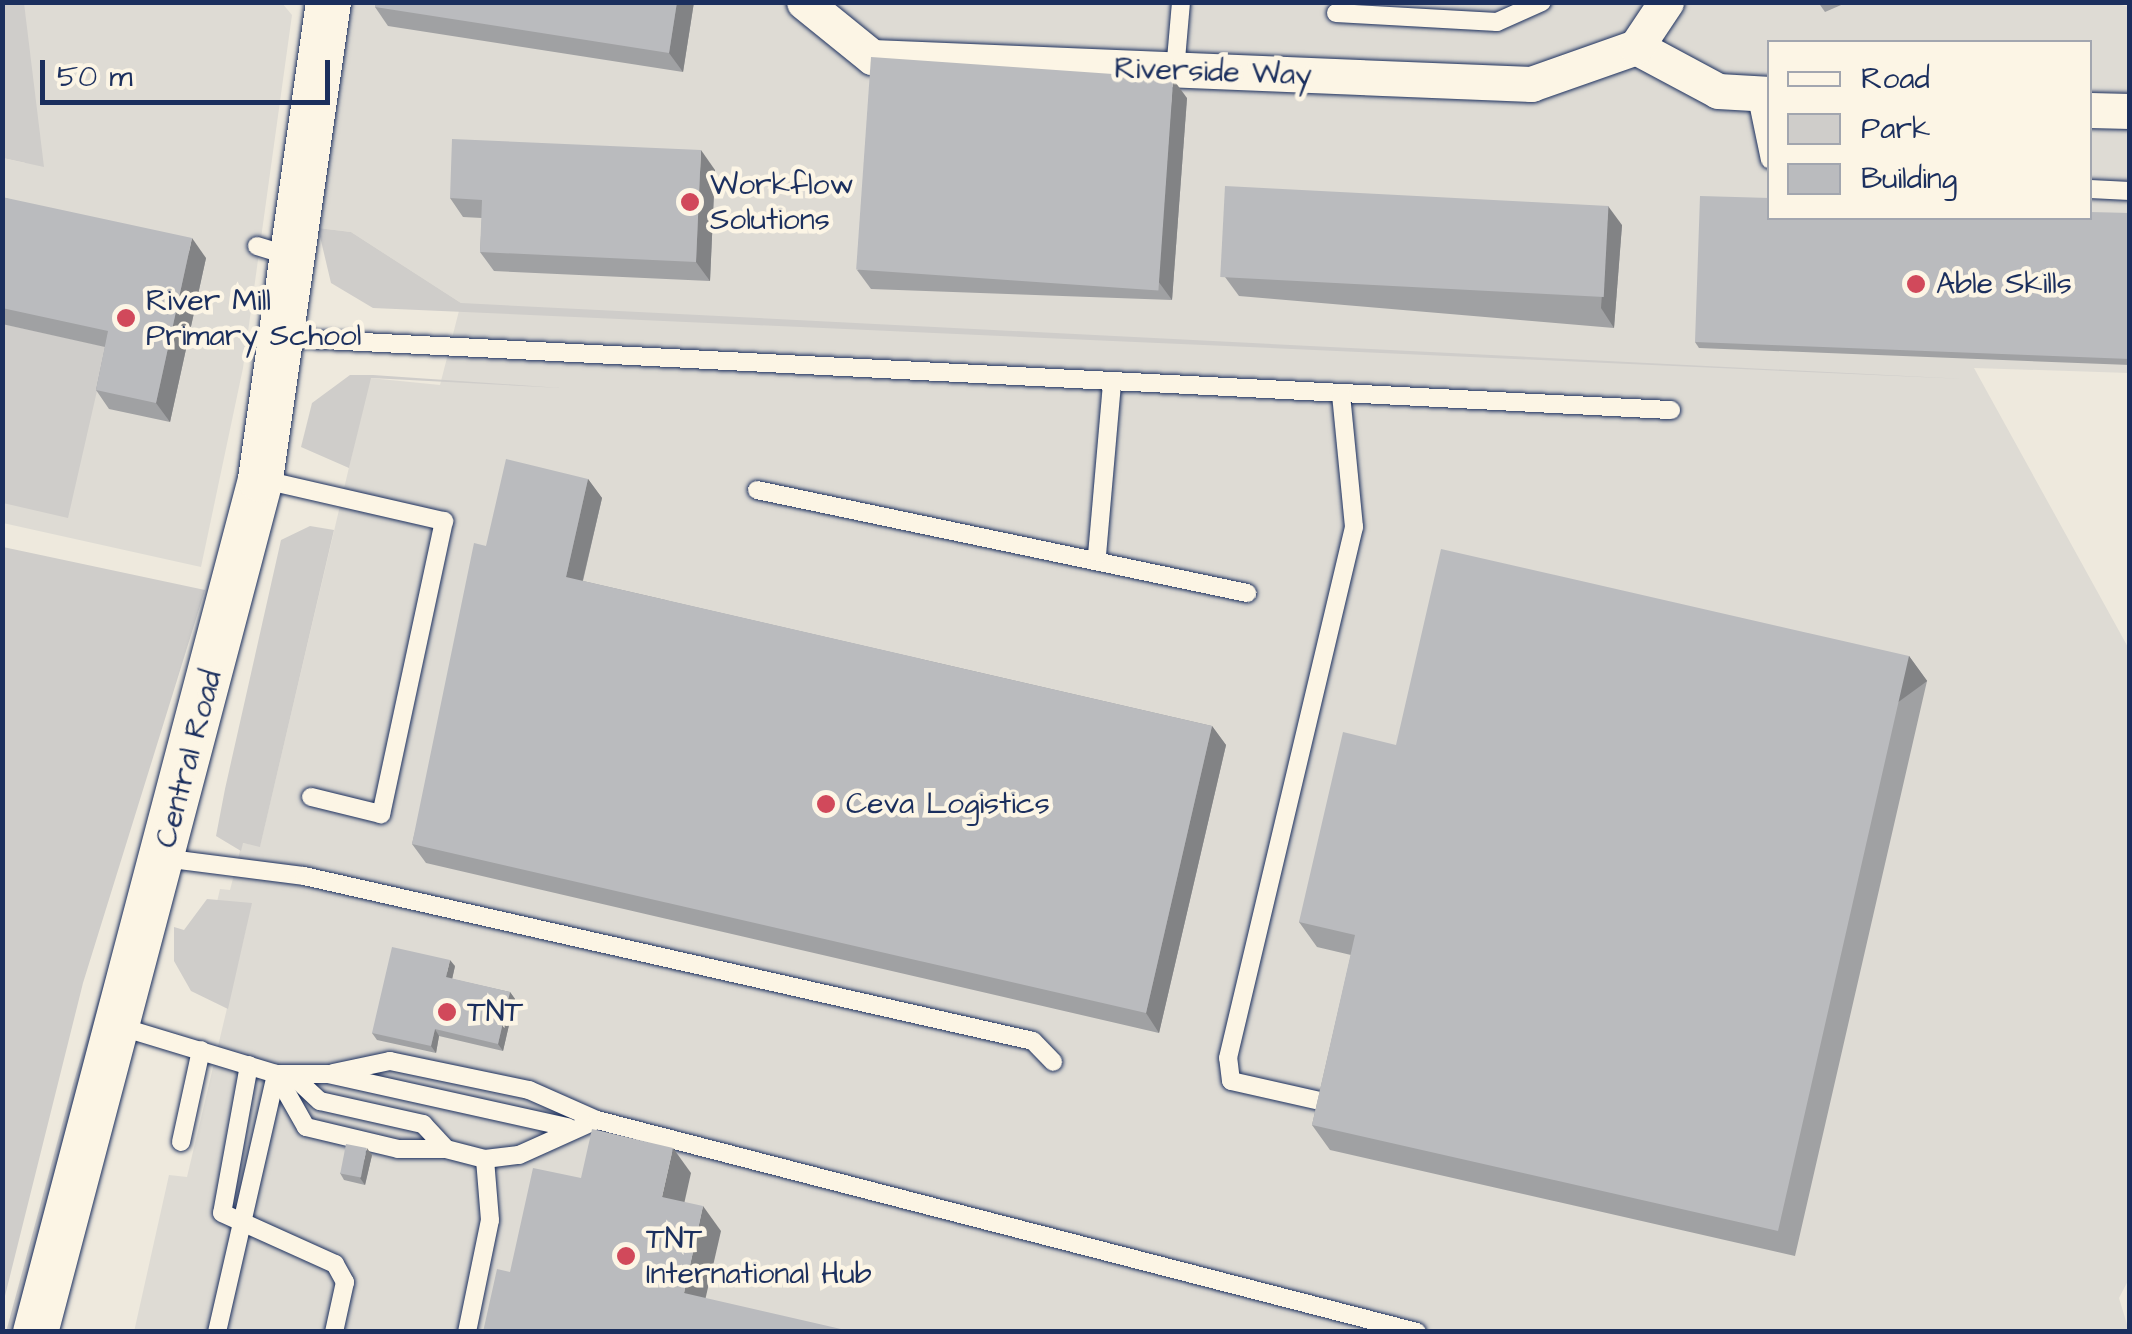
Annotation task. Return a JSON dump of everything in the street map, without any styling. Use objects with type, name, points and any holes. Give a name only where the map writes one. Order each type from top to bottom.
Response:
[{"type":"street","name":"Central Road","points":[[36,1332],[113,1025],[163,858],[260,479],[286,338],[273,251],[305,159],[328,2]]},
{"type":"street","name":"Riverside Way","points":[[804,2],[872,57],[1532,84],[1636,47]]},
{"type":"street","points":[[1666,2],[1636,47],[1681,77],[1763,93]]},
{"type":"street","points":[[2092,110],[2130,111]]},
{"type":"lane","points":[[1174,71],[1181,2]]},
{"type":"lane","points":[[1336,13],[1496,22],[1542,2]]},
{"type":"lane","points":[[1763,93],[1767,131]]},
{"type":"lane","points":[[2092,189],[2130,191]]},
{"type":"lane","points":[[286,338],[1671,410]]},
{"type":"lane","points":[[1096,554],[1112,382]]},
{"type":"lane","points":[[1320,1101],[1231,1081],[1228,1058],[1354,526],[1341,394]]},
{"type":"lane","points":[[260,479],[444,521],[381,814],[311,797]]},
{"type":"lane","points":[[757,490],[1096,554],[1247,593]]},
{"type":"lane","points":[[163,858],[304,876],[1014,1037],[1048,1048],[1053,1062]]},
{"type":"lane","points":[[113,1025],[286,1076],[328,1074],[390,1061],[528,1090],[597,1120],[1416,1332]]},
{"type":"lane","points":[[181,1142],[202,1050]]},
{"type":"lane","points":[[249,1065],[219,1203],[227,1222],[334,1264],[345,1282],[334,1332]]},
{"type":"lane","points":[[328,1074],[568,1127]]},
{"type":"lane","points":[[286,1076],[306,1127],[398,1150],[446,1149],[485,1160],[519,1156],[568,1127],[597,1120]]},
{"type":"lane","points":[[286,1076],[320,1101],[423,1124],[446,1149]]},
{"type":"lane","points":[[217,1332],[286,1076]]},
{"type":"lane","points":[[467,1332],[490,1220],[485,1160]]},
{"type":"shaded area","points":[[2108,2],[2129,7],[2129,373],[1974,368],[2129,649],[2130,1277],[2119,1298],[2129,1331],[134,1332],[169,1175],[187,1177],[247,924],[214,915],[220,889],[230,890],[242,843],[260,846],[370,378],[440,385],[461,303],[351,232],[318,228],[350,3]]},
{"type":"shaded area","name":"River Mill Primary School","points":[[16,3],[282,3],[292,15],[243,368],[201,567],[3,523],[3,158],[25,163]]},
{"type":"green space","points":[[3,2],[24,3],[44,167],[3,158]]},
{"type":"green space","points":[[318,228],[351,232],[461,303],[1965,379],[373,308],[331,283]]},
{"type":"green space","points":[[3,324],[107,347],[68,518],[3,503]]},
{"type":"green space","points":[[350,375],[561,388],[371,378],[349,468],[301,447],[312,403]]},
{"type":"green space","points":[[310,526],[334,530],[260,847],[243,843],[241,851],[216,836],[225,789],[281,540]]},
{"type":"green space","points":[[3,547],[205,590],[83,983],[3,1304]]},
{"type":"green space","points":[[207,899],[252,903],[228,1009],[191,991],[174,961],[174,927],[184,930]]},
{"type":"green space","points":[[125,912],[13,1331],[6,1332],[73,1084]]},
{"type":"building","points":[[375,2],[677,2],[669,53],[375,7]]},
{"type":"building","points":[[871,57],[1173,78],[1158,291],[856,269]]},
{"type":"building","points":[[452,139],[701,150],[696,262],[480,252],[482,200],[450,198]]},
{"type":"building","points":[[1225,186],[1608,206],[1604,297],[1220,277]]},
{"type":"building","name":"Able Skills","points":[[1700,196],[1767,198],[1767,220],[2092,220],[2092,212],[2130,213],[2130,359],[1695,342]]},
{"type":"building","points":[[2,197],[192,238],[156,403],[96,390],[108,331],[2,308]]},
{"type":"building","name":"Ceva Logistics","points":[[506,459],[588,479],[566,577],[1212,726],[1146,1013],[412,844],[474,543],[486,546]]},
{"type":"building","points":[[1441,549],[1909,656],[1778,1231],[1312,1125],[1355,935],[1299,922],[1343,732],[1396,745]]},
{"type":"building","name":"TNT","points":[[392,947],[450,960],[446,977],[510,992],[498,1044],[435,1029],[431,1046],[372,1033]]},
{"type":"building","name":"TNT International Hub","points":[[592,1129],[673,1148],[662,1197],[703,1206],[684,1293],[854,1332],[483,1332],[497,1269],[510,1272],[533,1168],[581,1178]]},
{"type":"building","points":[[346,1144],[367,1148],[361,1177],[340,1173]]},
{"type":"place","name":"Workflow Solutions","points":[[690,202]]},
{"type":"place","name":"Able Skills","points":[[1916,284]]},
{"type":"place","name":"River Mill Primary School","points":[[126,318]]},
{"type":"place","name":"Ceva Logistics","points":[[826,804]]},
{"type":"place","name":"TNT","points":[[447,1012]]},
{"type":"place","name":"TNT International Hub","points":[[626,1256]]}]
